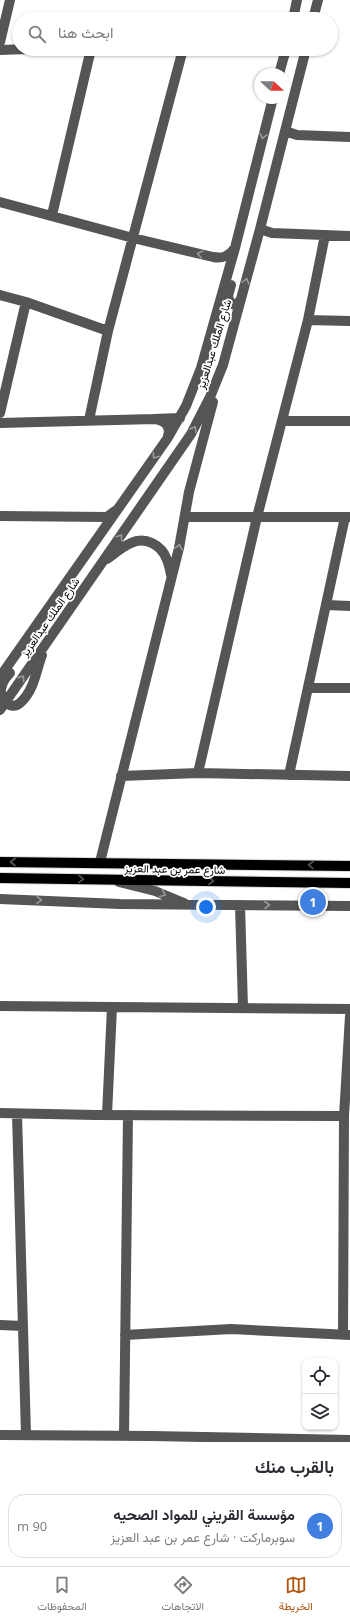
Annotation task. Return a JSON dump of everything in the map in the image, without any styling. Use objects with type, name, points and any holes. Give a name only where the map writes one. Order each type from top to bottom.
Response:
[{"type":"main road","name":"شارع عمر بن عبد العزيز","points":[[0,862],[350,866]]},
{"type":"main road","name":"شارع عمر بن عبد العزيز","points":[[0,878],[350,883]]},
{"type":"street","points":[[0,42],[10,0]]},
{"type":"street","points":[[294,12],[297,0]]},
{"type":"street","points":[[315,12],[318,0]]},
{"type":"street","points":[[0,50],[12,50]]},
{"type":"street","points":[[52,215],[89,56]]},
{"type":"street","points":[[89,420],[108,330],[182,56]]},
{"type":"street","points":[[281,68],[284,56]]},
{"type":"street","name":"شارع الملك عبدالعزيز","points":[[3,706],[191,434],[210,397],[223,365],[260,229],[304,56]]},
{"type":"street","name":"شارع الملك عبدالعزيز","points":[[0,677],[167,439],[180,418],[201,368],[235,248],[271,104]]},
{"type":"street","points":[[285,131],[297,135],[350,137]]},
{"type":"street","points":[[240,301],[233,305],[228,301],[228,296],[246,230],[247,201]]},
{"type":"street","points":[[0,202],[133,238],[218,258],[228,256],[235,248]]},
{"type":"street","points":[[260,229],[272,232],[350,236]]},
{"type":"street","points":[[198,773],[257,517],[308,320],[324,235]]},
{"type":"street","points":[[0,295],[26,302],[108,330]]},
{"type":"street","points":[[0,413],[26,302]]},
{"type":"street","points":[[308,320],[350,321]]},
{"type":"street","points":[[100,862],[172,577],[189,492],[223,365]]},
{"type":"street","points":[[0,423],[180,418]]},
{"type":"street","points":[[154,419],[162,421],[167,425],[169,430],[167,439]]},
{"type":"street","points":[[282,422],[350,421]]},
{"type":"street","points":[[0,516],[106,516],[115,512]]},
{"type":"street","points":[[83,516],[91,519],[96,525],[97,533],[93,543]]},
{"type":"street","points":[[185,517],[348,517],[326,605],[289,775]]},
{"type":"street","points":[[102,562],[136,541],[146,541],[156,545],[163,552],[167,558],[172,577]]},
{"type":"street","points":[[3,706],[1,698],[2,684],[45,623],[62,588]]},
{"type":"street","points":[[326,605],[350,606]]},
{"type":"street","points":[[308,688],[350,688]]},
{"type":"street","points":[[121,776],[198,773],[350,776]]},
{"type":"street","points":[[112,880],[155,891],[188,905]]},
{"type":"street","points":[[0,899],[120,904],[350,906]]},
{"type":"street","points":[[240,905],[243,1008]]},
{"type":"street","points":[[0,1006],[350,1009]]},
{"type":"street","points":[[107,1115],[112,1007]]},
{"type":"street","points":[[125,1335],[231,1329],[346,1334],[344,1116],[350,1016]]},
{"type":"street","points":[[0,1113],[344,1116]]},
{"type":"street","points":[[17,1114],[26,1435]]},
{"type":"street","points":[[124,1436],[128,1115]]},
{"type":"street","points":[[0,1325],[23,1326]]},
{"type":"street","points":[[0,1435],[124,1436],[301,1441],[350,1440]]},
{"type":"place","name":"مؤسسة القريني للمواد الصحيه","points":[[313,902]]}]
